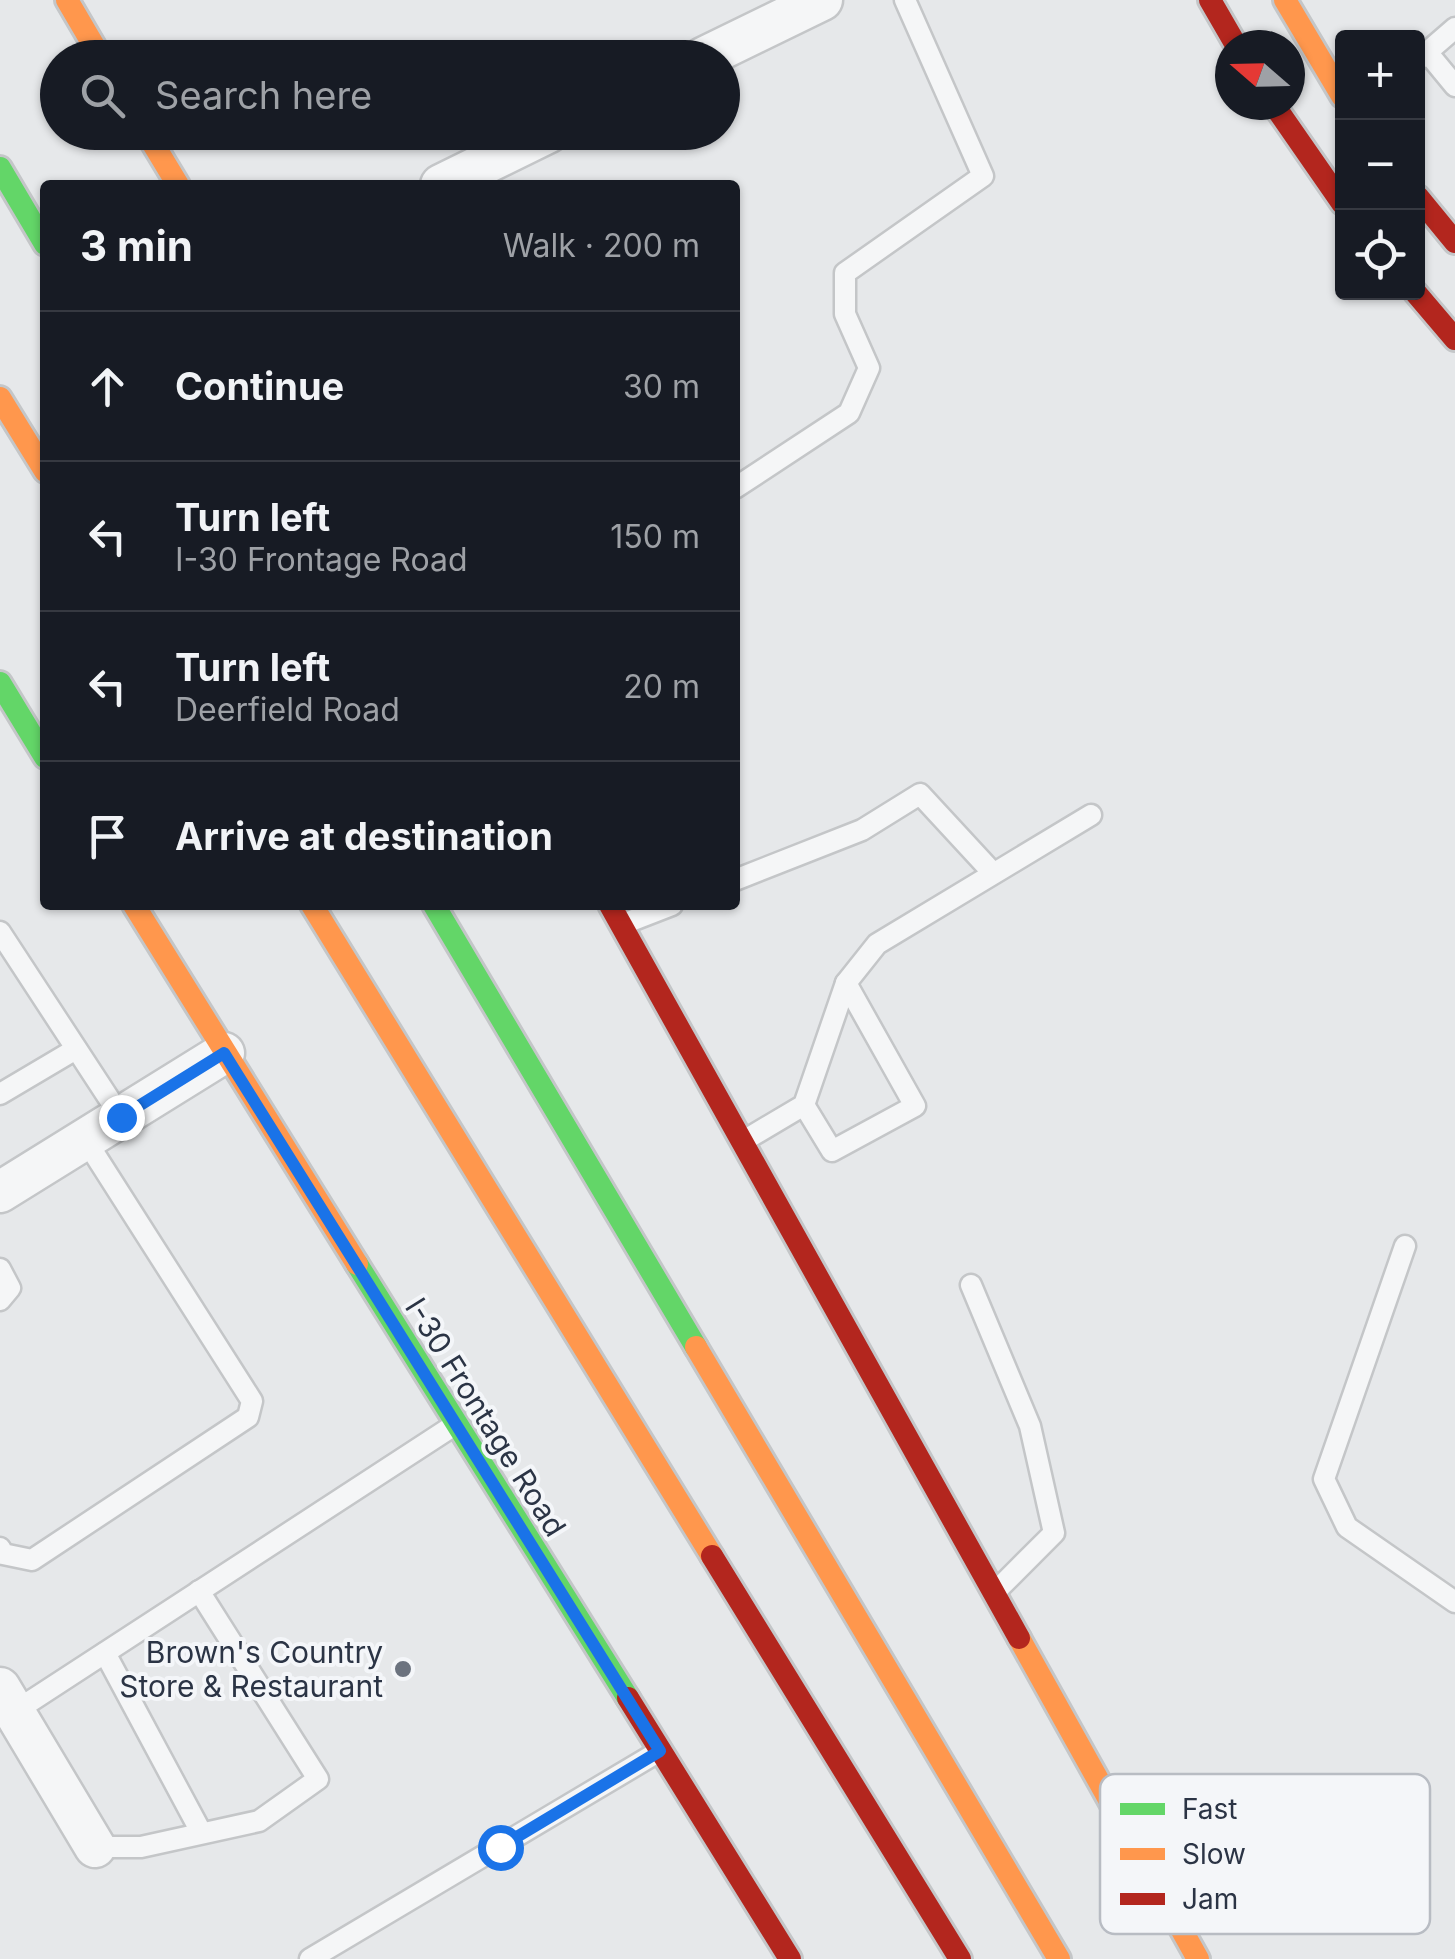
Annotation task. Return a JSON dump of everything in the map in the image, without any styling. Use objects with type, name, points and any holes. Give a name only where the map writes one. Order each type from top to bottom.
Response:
[{"type":"main road","points":[[67,0],[90,40]]},
{"type":"main road","points":[[1210,0],[1227,30]]},
{"type":"main road","points":[[1284,0],[1335,84]]},
{"type":"main road","points":[[1283,120],[1335,195]]},
{"type":"main road","points":[[1306,158],[1330,137]]},
{"type":"main road","points":[[157,150],[175,180]]},
{"type":"main road","points":[[0,168],[40,236]]},
{"type":"main road","points":[[1425,206],[1455,242]]},
{"type":"main road","points":[[1422,300],[1455,339]]},
{"type":"main road","points":[[0,398],[40,463]]},
{"type":"main road","points":[[0,683],[40,749]]},
{"type":"main road","name":"I-30 Frontage Road","points":[[137,910],[790,1959]]},
{"type":"main road","points":[[315,910],[960,1959]]},
{"type":"main road","points":[[437,910],[1059,1959]]},
{"type":"main road","points":[[615,915],[1100,1781]]},
{"type":"main road","points":[[1184,1934],[1198,1959]]},
{"type":"street","points":[[740,40],[822,0]]},
{"type":"street","points":[[451,180],[512,150]]},
{"type":"street","points":[[0,1192],[224,1053]]},
{"type":"street","points":[[7,1700],[94,1847]]},
{"type":"lane","points":[[740,485],[849,413],[868,368],[845,314],[845,273],[983,176],[905,0]]},
{"type":"lane","points":[[1425,53],[1455,28]]},
{"type":"lane","points":[[1425,59],[1455,86]]},
{"type":"lane","points":[[740,878],[862,830],[920,794],[993,874]]},
{"type":"lane","points":[[743,1141],[804,1105],[846,983],[876,944],[1091,815]]},
{"type":"lane","points":[[615,915],[644,910]]},
{"type":"lane","points":[[0,932],[121,1117]]},
{"type":"lane","points":[[804,1105],[832,1151],[916,1106],[846,983]]},
{"type":"lane","points":[[0,1094],[76,1049]]},
{"type":"lane","points":[[0,1548],[3,1554],[32,1560],[248,1417],[252,1401],[85,1139]]},
{"type":"lane","points":[[1405,1246],[1324,1479],[1347,1527],[1455,1602]]},
{"type":"lane","points":[[0,1270],[10,1288],[0,1300]]},
{"type":"lane","points":[[971,1285],[1030,1426],[1054,1533],[996,1592]]},
{"type":"lane","points":[[7,1700],[105,1653],[456,1424]]},
{"type":"lane","points":[[94,1847],[140,1848],[259,1821],[318,1779],[200,1591]]},
{"type":"lane","points":[[105,1653],[202,1832]]},
{"type":"lane","points":[[310,1959],[660,1751]]},
{"type":"traffic: fast","points":[[0,168],[40,236]]},
{"type":"traffic: fast","points":[[0,683],[40,749]]},
{"type":"traffic: fast","points":[[437,910],[696,1347]]},
{"type":"traffic: fast","points":[[357,1264],[628,1698]]},
{"type":"traffic: slow","points":[[67,0],[90,40]]},
{"type":"traffic: slow","points":[[1285,0],[1335,84]]},
{"type":"traffic: slow","points":[[157,150],[175,180]]},
{"type":"traffic: slow","points":[[0,398],[40,463]]},
{"type":"traffic: slow","points":[[137,910],[357,1264]]},
{"type":"traffic: slow","points":[[315,910],[712,1556]]},
{"type":"traffic: slow","points":[[696,1347],[1059,1959]]},
{"type":"traffic: slow","points":[[1019,1638],[1100,1783]]},
{"type":"traffic: slow","points":[[1184,1934],[1198,1959]]},
{"type":"traffic: jam","points":[[1210,0],[1227,30]]},
{"type":"traffic: jam","points":[[1284,120],[1335,193]]},
{"type":"traffic: jam","points":[[1425,206],[1455,242]]},
{"type":"traffic: jam","points":[[1422,300],[1455,339]]},
{"type":"traffic: jam","points":[[613,910],[1019,1638]]},
{"type":"traffic: jam","points":[[712,1556],[960,1959]]},
{"type":"traffic: jam","points":[[628,1698],[790,1959]]},
{"type":"place","name":"Brown's Country Store & Restaurant","points":[[403,1669]]},
{"type":"route","points":[[121,1117],[224,1053],[660,1751],[500,1847]]}]
